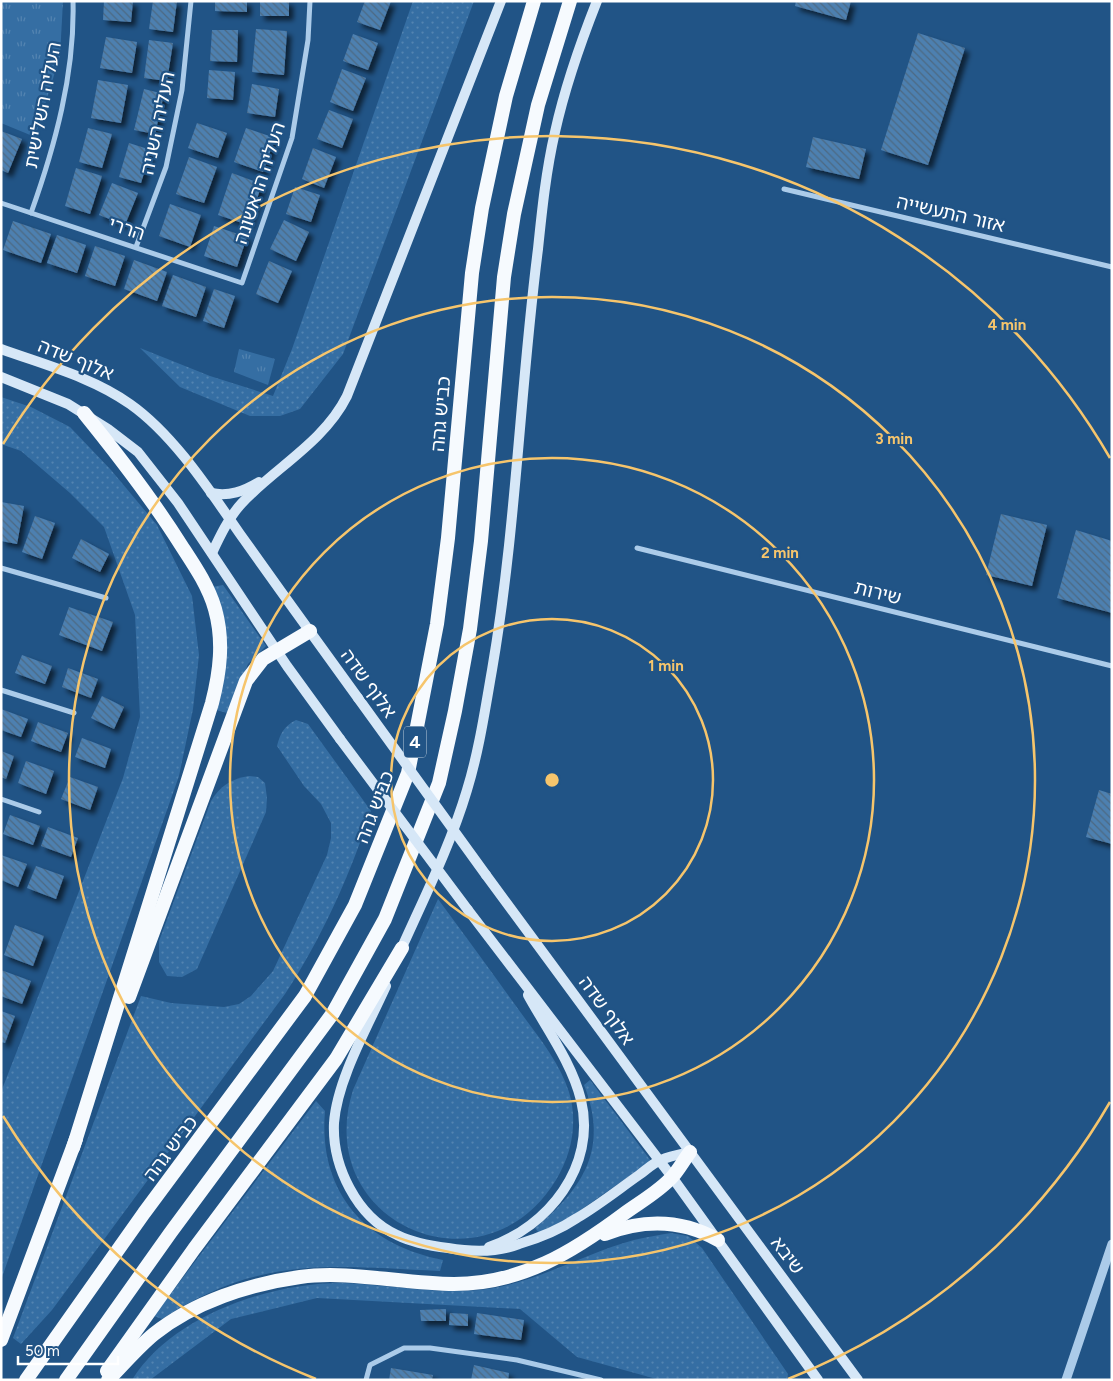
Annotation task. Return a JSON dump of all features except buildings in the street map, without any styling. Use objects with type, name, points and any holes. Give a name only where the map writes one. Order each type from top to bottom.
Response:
[{"type":"highway","name":"כביש גהה","points":[[26,1380],[144,1213],[305,996],[355,905],[402,789],[414,746],[437,624],[448,538],[472,273],[481,216],[506,96],[534,1]]},
{"type":"highway","name":"4","points":[[66,1380],[171,1232],[333,1013],[385,919],[436,791],[455,711],[470,629],[481,541],[504,277],[516,205],[538,104],[570,1]]},
{"type":"highway","points":[[73,1148],[212,703],[220,666],[218,624],[210,594],[202,579],[169,525],[84,413]]},
{"type":"highway","points":[[1,1340],[238,701],[252,671],[263,659],[310,631]]},
{"type":"highway","points":[[101,1380],[194,1249],[336,1059],[374,1000],[402,948]]},
{"type":"highway","points":[[108,1380],[154,1335],[172,1322],[221,1297],[250,1287],[301,1277],[325,1276],[428,1283],[481,1282],[525,1272],[570,1252],[588,1241],[672,1177],[690,1152]]},
{"type":"highway","points":[[588,1241],[618,1229],[657,1223],[689,1226],[718,1240]]},
{"type":"main road","points":[[212,553],[230,519],[240,505],[269,477],[323,432],[339,412],[347,396],[501,1]]},
{"type":"main road","points":[[597,1],[574,60],[563,97],[547,173],[533,280],[510,544],[484,716],[467,791],[429,889],[338,1099],[334,1124],[337,1156],[353,1194],[382,1226],[397,1235],[428,1245],[463,1251],[501,1250],[559,1228],[578,1218],[660,1161],[690,1152]]},
{"type":"main road","name":"אלוף שדה","points":[[1,349],[96,383],[130,404],[149,419],[174,447],[211,493],[358,698],[690,1152]]},
{"type":"main road","points":[[1,377],[40,391],[84,413],[138,452],[178,503],[277,650],[340,739],[672,1177],[818,1380]]},
{"type":"main road","points":[[211,493],[222,496],[233,494],[269,477]]},
{"type":"main road","points":[[463,1251],[504,1241],[533,1224],[561,1193],[577,1166],[582,1148],[583,1115],[577,1088],[515,970]]},
{"type":"main road","name":"שיבא","points":[[690,1152],[858,1380]]},
{"type":"street","name":"העליה השלישית","points":[[31,213],[53,152],[66,84],[74,18],[73,1]]},
{"type":"street","name":"העליה השניה","points":[[136,247],[166,167],[182,90],[191,1]]},
{"type":"street","name":"העליה הראשונה","points":[[242,283],[292,138],[308,40],[310,1]]},
{"type":"street","name":"אזור התעשייה","points":[[784,189],[1112,267]]},
{"type":"street","name":"הררי","points":[[1,203],[242,283]]},
{"type":"street","name":"שירות","points":[[637,548],[1112,666]]},
{"type":"street","points":[[1,568],[106,598]]},
{"type":"street","points":[[1,690],[74,714]]},
{"type":"street","points":[[1,798],[39,812]]},
{"type":"street","points":[[1066,1380],[1112,1244]]},
{"type":"street","points":[[366,1380],[370,1365],[404,1348],[430,1348],[517,1360],[601,1380]]},
{"type":"green space","points":[[1,1],[63,1],[60,56],[35,137],[1,123]]},
{"type":"green space","points":[[413,1],[474,1],[343,354],[300,409],[280,416],[250,416],[180,387],[140,348],[210,376],[273,396],[292,349]]},
{"type":"green space","points":[[239,349],[275,359],[268,385],[234,372]]},
{"type":"green space","points":[[1,397],[31,407],[70,427],[111,470],[157,525],[192,596],[199,655],[193,709],[179,776],[1,1280],[1,1092],[123,778],[140,717],[135,615],[104,527],[70,493],[21,451],[1,444]]},
{"type":"green space","points":[[223,585],[266,646],[248,664],[227,713],[216,710],[212,587]]},
{"type":"green space","points":[[296,720],[308,724],[371,811],[354,859],[334,906],[311,951],[285,994],[52,1310],[21,1344],[13,1338],[141,996],[171,1003],[224,1007],[239,1004],[251,996],[273,971],[327,855],[331,838],[331,823],[321,804],[304,786],[277,746],[283,731]]},
{"type":"green space","points":[[249,776],[258,777],[265,783],[266,812],[197,969],[182,977],[167,976],[159,962],[159,941],[211,801],[218,791],[227,784]]},
{"type":"green space","points":[[438,899],[553,1058],[565,1080],[572,1103],[573,1115],[570,1149],[562,1170],[556,1180],[525,1215],[488,1234],[449,1238],[412,1229],[380,1208],[357,1177],[347,1137],[353,1090]]},
{"type":"green space","points":[[590,1080],[651,1161],[572,1216],[539,1233],[535,1228],[567,1198],[579,1182],[587,1165],[592,1147],[594,1128],[591,1108],[584,1085]]},
{"type":"green space","points":[[316,1101],[325,1111],[325,1140],[330,1166],[339,1190],[352,1210],[370,1228],[391,1242],[415,1253],[443,1260],[440,1271],[329,1267],[296,1269],[264,1274],[232,1284],[198,1298],[162,1319],[154,1316]]},
{"type":"green space","points":[[671,1233],[688,1236],[702,1248],[788,1374],[787,1380],[660,1380],[577,1357],[520,1309],[317,1298],[231,1319],[150,1380],[132,1380],[150,1357],[172,1337],[198,1320],[256,1296],[316,1284],[344,1283],[463,1291],[500,1287],[520,1282],[634,1240]]}]
